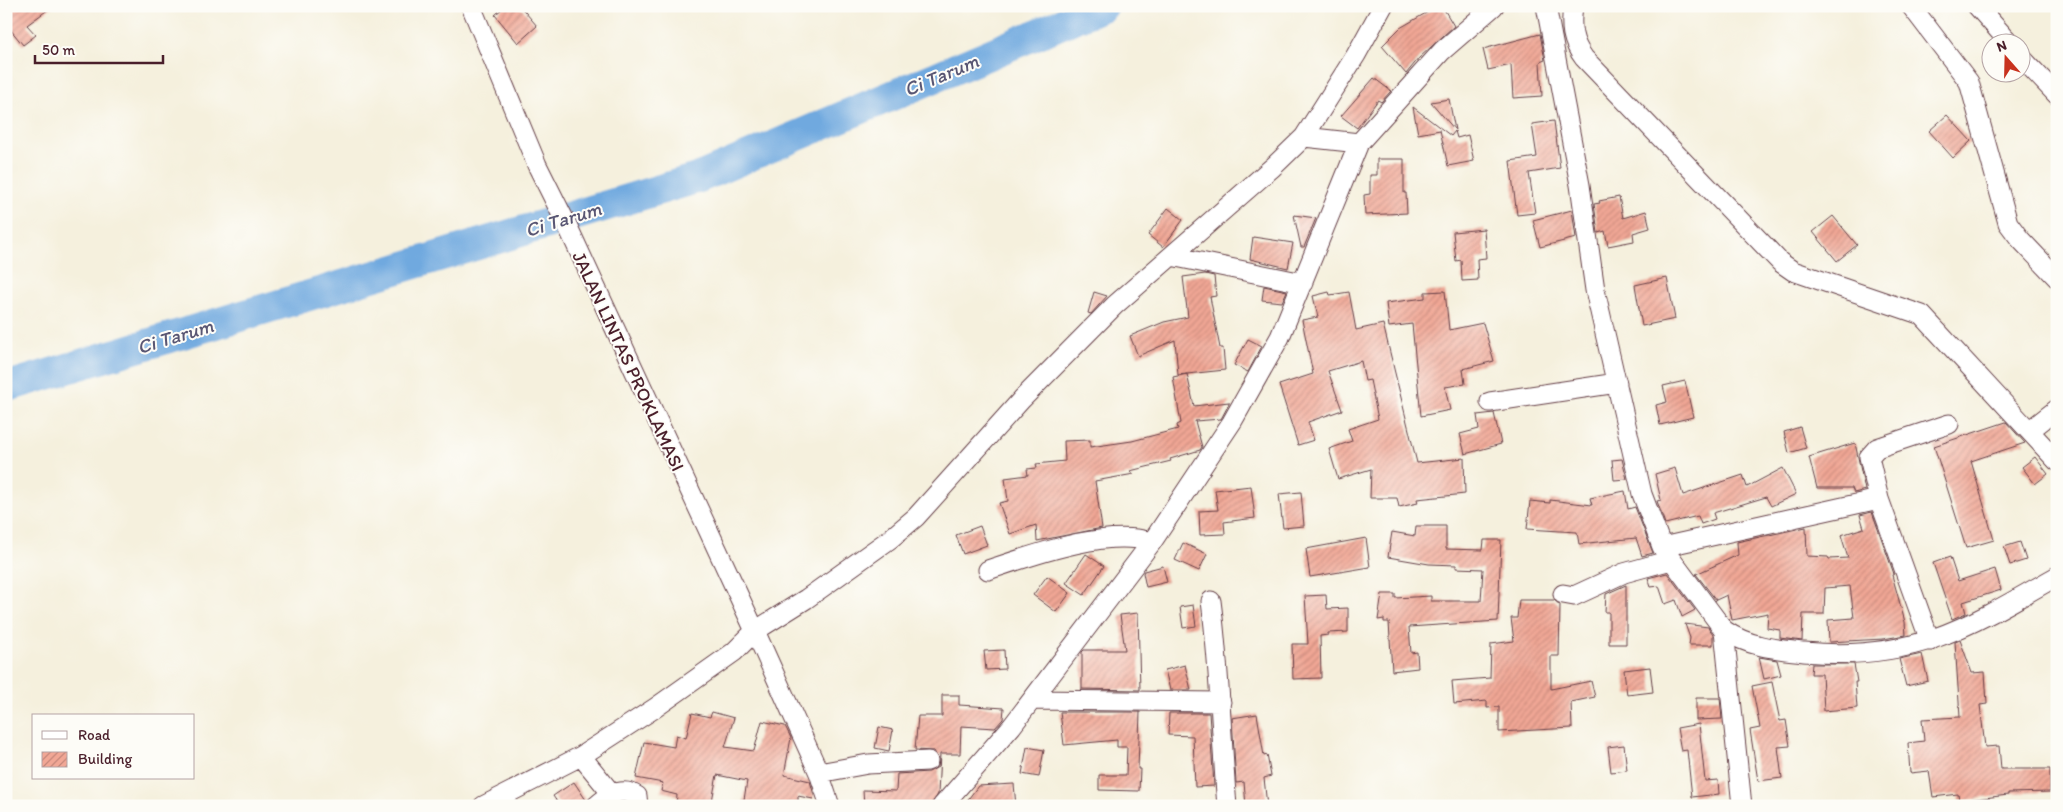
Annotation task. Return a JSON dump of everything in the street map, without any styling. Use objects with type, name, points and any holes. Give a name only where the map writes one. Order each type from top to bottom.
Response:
[{"type":"street","name":"JALAN LINTAS PROKLAMASI","points":[[471,6],[537,165],[755,632],[819,773],[830,806]]},
{"type":"street","points":[[483,806],[581,756],[734,652],[755,632],[890,540],[916,517],[1022,399],[1115,305],[1273,167],[1304,137],[1356,55],[1383,6]]},
{"type":"street","points":[[942,806],[1033,700],[1152,542],[1242,405],[1280,337],[1359,143],[1442,50],[1494,6]]},
{"type":"street","points":[[1546,6],[1580,185],[1595,290],[1642,494],[1666,554],[1724,630],[1748,644],[1762,647],[1835,655],[1897,650],[1953,633],[2057,576]]},
{"type":"street","points":[[1573,6],[1571,22],[1573,38],[1584,58],[1780,262],[1793,271],[1922,315],[2057,461]]},
{"type":"street","points":[[1911,6],[1969,82],[2008,222],[2020,239],[2057,278]]},
{"type":"street","points":[[1976,6],[2000,32]]},
{"type":"street","points":[[2030,67],[2057,95]]},
{"type":"street","points":[[1304,137],[1359,143]]},
{"type":"street","points":[[1171,256],[1303,283]]},
{"type":"street","points":[[1490,402],[1617,383]]},
{"type":"street","points":[[2029,431],[2057,409]]},
{"type":"street","points":[[1930,641],[1879,499],[1870,457],[1873,451],[1948,424]]},
{"type":"street","points":[[1563,594],[1574,596],[1666,554],[1879,499]]},
{"type":"street","points":[[988,570],[1052,549],[1119,538],[1139,538],[1152,542]]},
{"type":"street","points":[[1211,601],[1221,702],[1221,737],[1227,806]]},
{"type":"street","points":[[1724,630],[1742,806]]},
{"type":"street","points":[[1033,700],[1221,702]]},
{"type":"street","points":[[581,756],[604,800],[631,792],[638,798],[638,806]]},
{"type":"street","points":[[819,773],[868,764],[928,761]]},
{"type":"building","points":[[6,6],[53,6],[27,25],[36,35],[23,45],[6,24]]},
{"type":"building","points":[[505,6],[520,6],[537,26],[518,43],[495,15]]},
{"type":"building","points":[[1438,6],[1442,6],[1454,26],[1419,58],[1406,74],[1382,46],[1400,28]]},
{"type":"building","points":[[1540,34],[1545,60],[1540,62],[1542,96],[1513,98],[1511,65],[1488,70],[1483,49]]},
{"type":"building","points":[[1374,78],[1391,91],[1381,102],[1378,100],[1357,128],[1341,116]]},
{"type":"building","points":[[1449,99],[1455,130],[1431,102]]},
{"type":"building","points":[[1413,107],[1451,136],[1455,131],[1457,138],[1468,135],[1474,161],[1448,166],[1440,130],[1418,134]]},
{"type":"building","points":[[1947,115],[1971,141],[1953,158],[1929,131]]},
{"type":"building","points":[[1554,121],[1560,168],[1529,173],[1535,213],[1517,215],[1510,161],[1537,157],[1532,124]]},
{"type":"building","points":[[1377,159],[1404,159],[1404,193],[1406,193],[1407,213],[1365,215],[1364,195],[1370,194],[1370,175],[1377,175]]},
{"type":"building","points":[[1619,197],[1623,218],[1646,211],[1650,228],[1633,233],[1634,241],[1608,246],[1605,231],[1598,233],[1594,204],[1600,203],[1599,201]]},
{"type":"building","points":[[1168,208],[1183,220],[1163,247],[1148,235]]},
{"type":"building","points":[[1572,210],[1576,238],[1540,247],[1533,220]]},
{"type":"building","points":[[1294,215],[1316,218],[1304,247],[1301,247]]},
{"type":"building","points":[[1833,216],[1857,245],[1837,261],[1813,232]]},
{"type":"building","points":[[1484,229],[1486,258],[1477,259],[1478,280],[1462,281],[1461,260],[1456,261],[1453,232]]},
{"type":"building","points":[[1253,237],[1293,243],[1288,268],[1250,259]]},
{"type":"building","points":[[1205,274],[1214,276],[1216,296],[1210,297],[1220,348],[1223,348],[1225,370],[1178,375],[1175,340],[1138,356],[1130,336],[1164,322],[1188,317],[1183,277]]},
{"type":"building","points":[[1667,278],[1675,319],[1642,326],[1635,285]]},
{"type":"building","points":[[1264,286],[1287,291],[1282,302],[1262,300]]},
{"type":"building","points":[[1445,291],[1449,330],[1483,323],[1494,361],[1463,369],[1465,384],[1445,387],[1450,410],[1421,416],[1412,324],[1389,327],[1386,303],[1425,298],[1425,292]]},
{"type":"building","points":[[1094,292],[1107,296],[1091,314],[1088,313]]},
{"type":"building","points":[[1329,292],[1330,295],[1349,292],[1356,330],[1383,324],[1417,463],[1464,458],[1465,494],[1417,499],[1418,503],[1399,507],[1397,498],[1370,498],[1371,469],[1338,479],[1329,449],[1352,441],[1348,429],[1378,419],[1370,380],[1365,381],[1361,361],[1328,371],[1342,410],[1308,422],[1314,440],[1298,445],[1279,385],[1313,374],[1302,320],[1318,317],[1313,296]]},
{"type":"building","points":[[1248,339],[1262,346],[1248,372],[1234,365]]},
{"type":"building","points":[[1187,374],[1194,406],[1229,402],[1221,419],[1195,421],[1202,447],[1200,450],[1170,459],[1171,461],[1130,471],[1134,474],[1095,481],[1102,528],[1037,541],[1036,525],[1010,534],[999,503],[1008,501],[1005,478],[1028,475],[1027,469],[1037,468],[1036,464],[1065,461],[1064,441],[1090,440],[1090,447],[1132,441],[1178,429],[1177,425],[1181,423],[1173,377]]},
{"type":"building","points":[[1685,381],[1693,417],[1660,425],[1656,405],[1667,402],[1663,386]]},
{"type":"building","points":[[1494,413],[1501,444],[1465,454],[1460,434],[1479,429],[1477,415]]},
{"type":"building","points":[[2006,422],[2025,443],[1971,461],[1994,540],[1966,548],[1934,446]]},
{"type":"building","points":[[1800,427],[1806,448],[1789,453],[1784,432]]},
{"type":"building","points":[[1855,443],[1865,490],[1854,493],[1852,488],[1817,488],[1809,457]]},
{"type":"building","points":[[2035,457],[2048,474],[2035,484],[2022,467]]},
{"type":"building","points":[[1622,459],[1627,479],[1614,480],[1612,460]]},
{"type":"building","points":[[1675,468],[1683,495],[1743,475],[1747,487],[1783,468],[1796,494],[1771,506],[1766,497],[1713,513],[1715,519],[1701,524],[1698,516],[1665,524],[1657,501],[1661,500],[1655,474]]},
{"type":"building","points":[[1251,486],[1255,518],[1224,522],[1225,534],[1200,535],[1199,511],[1218,510],[1215,490]]},
{"type":"building","points":[[1625,491],[1628,509],[1635,507],[1653,553],[1642,556],[1636,538],[1579,544],[1577,532],[1527,529],[1530,501],[1550,503],[1550,500],[1592,505],[1590,498]]},
{"type":"building","points":[[1301,492],[1304,526],[1283,528],[1279,494]]},
{"type":"building","points":[[1872,512],[1894,574],[1892,575],[1905,622],[1906,635],[1883,639],[1829,642],[1828,620],[1854,618],[1850,586],[1825,588],[1824,614],[1803,614],[1802,641],[1780,638],[1780,630],[1767,628],[1768,613],[1732,620],[1727,595],[1716,600],[1696,574],[1738,555],[1737,542],[1806,527],[1807,556],[1828,557],[1829,559],[1848,558],[1841,535],[1864,528],[1860,515]]},
{"type":"building","points":[[980,526],[987,545],[963,554],[956,535]]},
{"type":"building","points":[[1416,526],[1446,526],[1446,549],[1483,550],[1484,540],[1501,540],[1498,621],[1409,627],[1411,653],[1417,652],[1418,668],[1392,671],[1389,622],[1384,622],[1384,619],[1378,620],[1382,594],[1395,594],[1395,598],[1431,596],[1431,601],[1481,601],[1483,569],[1456,568],[1456,565],[1429,564],[1388,557],[1392,532],[1415,536]]},
{"type":"building","points":[[1366,538],[1370,567],[1310,577],[1306,549]]},
{"type":"building","points":[[2020,542],[2026,560],[2010,565],[2004,547]]},
{"type":"building","points":[[1183,543],[1207,554],[1199,571],[1175,560]]},
{"type":"building","points":[[1086,554],[1104,566],[1084,595],[1066,583]]},
{"type":"building","points":[[1950,557],[1958,581],[1995,569],[2001,590],[1963,602],[1966,613],[1952,619],[1933,563]]},
{"type":"building","points":[[1163,566],[1167,582],[1146,587],[1144,571]]},
{"type":"building","points":[[1667,573],[1695,610],[1682,617],[1676,600],[1665,604],[1659,586],[1651,587],[1648,578]]},
{"type":"building","points":[[1047,576],[1070,593],[1056,612],[1033,595]]},
{"type":"building","points":[[1626,585],[1626,644],[1609,644],[1609,612],[1605,612],[1606,594]]},
{"type":"building","points":[[1326,595],[1327,609],[1348,608],[1348,632],[1328,633],[1328,635],[1320,636],[1321,678],[1293,679],[1292,644],[1308,644],[1305,596]]},
{"type":"building","points":[[1519,600],[1554,600],[1560,605],[1559,656],[1551,656],[1551,689],[1591,681],[1595,697],[1571,702],[1572,728],[1499,732],[1499,707],[1487,708],[1487,701],[1454,704],[1452,681],[1490,678],[1491,644],[1514,641],[1511,618],[1517,618]]},
{"type":"building","points":[[1193,605],[1196,626],[1183,628],[1180,607]]},
{"type":"building","points":[[1138,613],[1140,690],[1082,689],[1082,652],[1084,650],[1125,650],[1120,615]]},
{"type":"building","points":[[1685,624],[1708,627],[1713,634],[1713,645],[1689,645],[1690,638]]},
{"type":"building","points":[[1960,640],[1972,673],[1985,672],[1987,704],[1980,705],[1985,747],[1999,746],[2001,769],[2050,769],[2050,792],[2008,793],[2008,795],[1959,801],[1958,794],[1933,797],[1929,771],[1910,773],[1908,743],[1924,741],[1922,719],[1960,717],[1955,642]]},
{"type":"building","points":[[1004,650],[1005,669],[986,670],[984,651]]},
{"type":"building","points":[[1922,654],[1928,681],[1906,686],[1899,659]]},
{"type":"building","points":[[1759,657],[1777,660],[1781,675],[1764,679]]},
{"type":"building","points":[[1812,664],[1854,664],[1857,682],[1855,682],[1857,708],[1824,711],[1822,674],[1811,674]]},
{"type":"building","points":[[1185,665],[1191,690],[1170,690],[1165,670]]},
{"type":"building","points":[[1650,667],[1653,692],[1627,695],[1624,670]]},
{"type":"building","points":[[1772,682],[1780,721],[1786,720],[1790,746],[1778,747],[1782,778],[1758,781],[1750,730],[1760,728],[1752,686]]},
{"type":"building","points":[[942,695],[959,695],[959,705],[1004,708],[1003,719],[995,728],[961,726],[960,754],[940,754],[938,794],[931,806],[864,806],[863,790],[896,791],[897,774],[929,772],[938,767],[939,760],[934,751],[915,750],[918,716],[942,716]]},
{"type":"building","points":[[1696,698],[1720,698],[1722,719],[1696,720]]},
{"type":"building","points":[[712,712],[734,718],[725,747],[754,751],[762,721],[785,726],[791,738],[784,775],[810,781],[814,795],[813,799],[798,796],[798,806],[743,806],[747,781],[717,775],[711,806],[676,806],[677,795],[661,791],[663,783],[636,778],[644,742],[674,747],[676,735],[686,738],[692,713],[710,717]]},
{"type":"building","points":[[1060,712],[1140,712],[1139,791],[1099,790],[1099,775],[1126,775],[1127,747],[1117,747],[1117,740],[1064,745]]},
{"type":"building","points":[[1169,713],[1209,713],[1214,786],[1195,787],[1193,736],[1168,735]]},
{"type":"building","points":[[1257,714],[1264,756],[1267,755],[1271,776],[1264,778],[1267,806],[1246,806],[1244,782],[1236,783],[1232,718]]},
{"type":"building","points":[[1699,724],[1705,781],[1718,780],[1719,794],[1692,797],[1687,750],[1681,751],[1677,728]]},
{"type":"building","points":[[879,727],[893,730],[889,751],[875,748]]},
{"type":"building","points":[[1624,745],[1627,770],[1611,772],[1608,747]]},
{"type":"building","points":[[1027,747],[1044,750],[1039,777],[1022,774]]},
{"type":"building","points":[[574,782],[586,800],[577,806],[560,806],[553,796]]},
{"type":"building","points":[[1014,784],[1016,806],[963,806],[978,786]]},
{"type":"waterway","name":"Ci Tarum","points":[[6,387],[698,178],[1103,6]]}]
